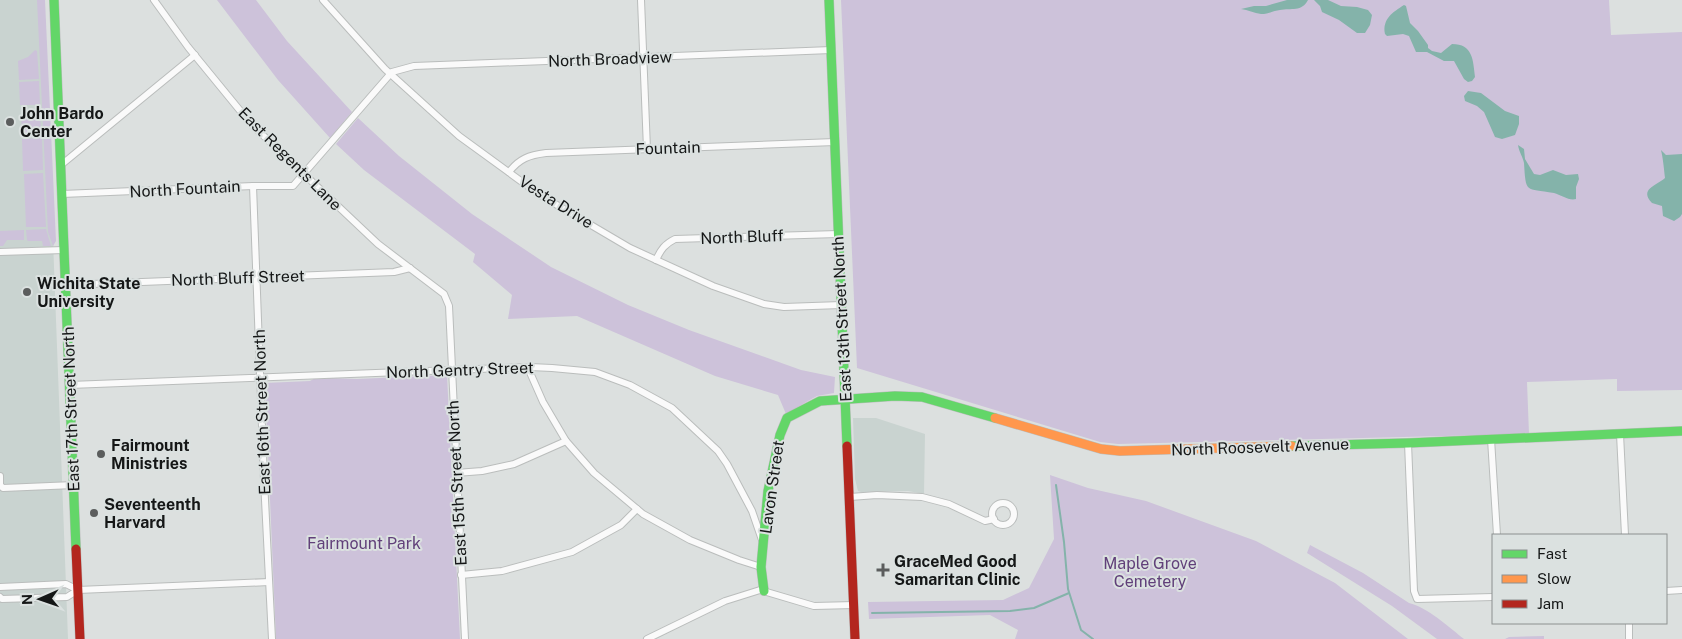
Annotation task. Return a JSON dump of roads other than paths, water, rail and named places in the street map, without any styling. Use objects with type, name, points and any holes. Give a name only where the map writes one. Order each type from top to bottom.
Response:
[{"type":"street","name":"East 17th Street North","points":[[54,0],[80,639]]},
{"type":"street","name":"East Regents Lane","points":[[154,0],[194,56],[251,124],[378,244],[446,297]]},
{"type":"street","name":"Vesta Drive","points":[[323,0],[391,74],[459,136],[540,195],[630,248],[714,286],[764,304],[784,307],[841,305]]},
{"type":"street","points":[[641,0],[647,149]]},
{"type":"street","name":"East 13th Street North","points":[[829,0],[855,639]]},
{"type":"street","name":"North Broadview","points":[[391,74],[414,66],[831,50]]},
{"type":"street","points":[[61,165],[194,56]]},
{"type":"street","name":"North Fountain","points":[[62,194],[293,186],[391,74]]},
{"type":"street","name":"Fountain","points":[[509,172],[516,163],[534,154],[835,142]]},
{"type":"street","name":"East 16th Street North","points":[[253,186],[272,639]]},
{"type":"street","name":"North Bluff","points":[[656,260],[666,244],[676,239],[838,234]]},
{"type":"street","points":[[0,252],[64,250]]},
{"type":"street","name":"North Bluff Street","points":[[66,285],[394,272],[410,268]]},
{"type":"street","name":"East 15th Street North","points":[[446,297],[449,306],[464,639]]},
{"type":"street","points":[[528,368],[543,402],[566,440],[594,473],[637,510],[690,540],[761,567]]},
{"type":"street","name":"North Gentry Street","points":[[70,385],[528,368],[595,372],[630,384],[672,408],[718,451],[752,511],[764,546]]},
{"type":"street","name":"North Roosevelt Avenue","points":[[845,399],[895,396],[922,397],[1101,449],[1120,451],[1408,443],[1682,431]]},
{"type":"street","name":"Lavon Street","points":[[764,591],[761,567],[768,492],[782,426],[787,418],[820,401],[845,399]]},
{"type":"street","points":[[1620,434],[1626,534]]},
{"type":"street","points":[[1492,439],[1496,534]]},
{"type":"street","points":[[456,473],[482,471],[514,464],[566,440]]},
{"type":"street","points":[[1408,443],[1414,591],[1417,599],[1492,597]]},
{"type":"street","points":[[0,476],[0,485],[3,488],[74,485]]},
{"type":"street","points":[[850,497],[878,495],[922,497],[950,504],[985,520],[994,519]]},
{"type":"street","points":[[461,575],[502,571],[572,552],[621,525],[637,510]]},
{"type":"street","points":[[0,587],[66,584],[78,590],[269,582]]},
{"type":"street","points":[[0,597],[2,599],[67,597],[78,590]]},
{"type":"street","points":[[647,639],[657,637],[725,601],[760,590],[814,606],[854,605]]},
{"type":"street","points":[[1667,590],[1682,590]]},
{"type":"street","points":[[1628,624],[1629,639]]},
{"type":"waterway","points":[[1056,485],[1068,589],[1081,630],[1093,639]]},
{"type":"waterway","points":[[872,613],[1010,611],[1034,608],[1069,593]]},
{"type":"place","name":"John Bardo Center","points":[[10,122]]},
{"type":"place","name":"Wichita State University","points":[[27,292]]},
{"type":"place","name":"Fairmount Ministries","points":[[101,454]]},
{"type":"place","name":"Seventeenth Harvard","points":[[94,513]]},
{"type":"place","name":"GraceMed Good Samaritan Clinic","points":[[883,570]]},
{"type":"park label","name":"Fairmount Park","points":[[364,543]]},
{"type":"park label","name":"Maple Grove Cemetery","points":[[1150,572]]}]
